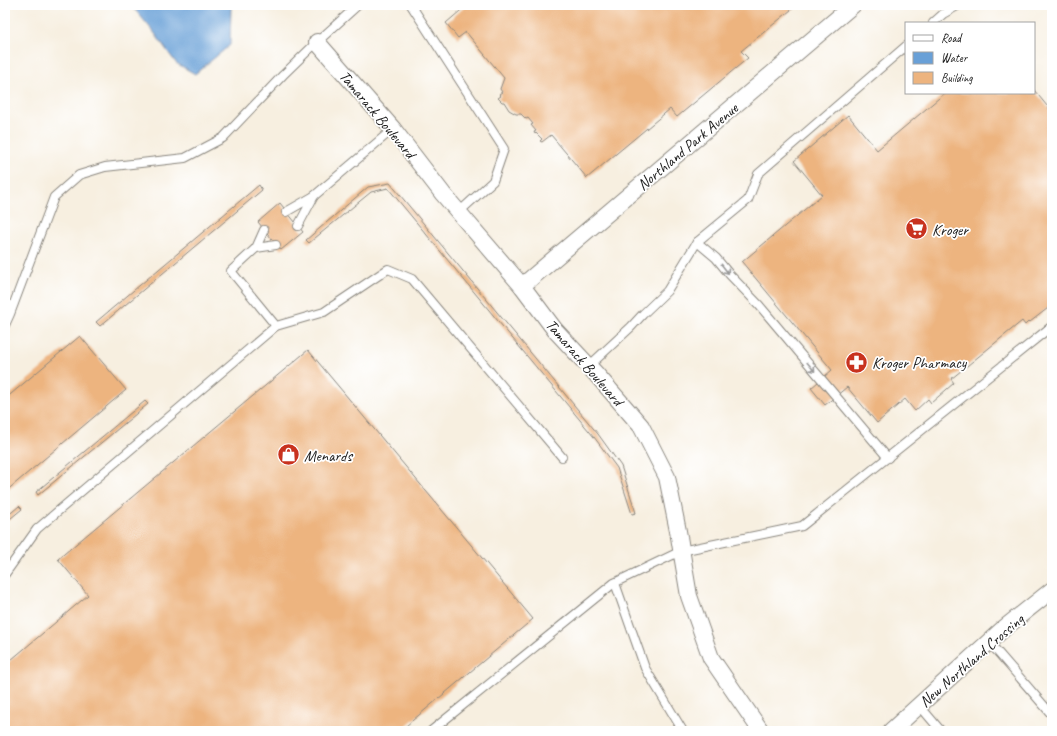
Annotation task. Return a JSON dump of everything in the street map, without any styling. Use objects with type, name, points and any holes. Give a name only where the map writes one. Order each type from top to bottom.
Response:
[{"type":"street","name":"Northland Park Avenue","points":[[522,286],[853,5]]},
{"type":"street","name":"Tamarack Boulevard","points":[[317,42],[393,129],[443,194],[522,286],[555,330],[589,366],[641,426],[667,477],[689,596],[710,658],[762,731]]},
{"type":"street","name":"New Northland Crossing","points":[[891,731],[989,642],[1052,590]]},
{"type":"lane","points":[[5,325],[9,307],[54,198],[79,175],[105,168],[185,158],[223,138],[283,75],[358,5]]},
{"type":"lane","points":[[411,5],[504,149],[493,181],[459,212]]},
{"type":"lane","points":[[934,22],[943,14],[959,5]]},
{"type":"lane","points":[[589,366],[667,291],[698,242],[748,200],[758,174],[905,47]]},
{"type":"lane","points":[[286,212],[314,196],[393,129]]},
{"type":"lane","points":[[298,226],[314,196]]},
{"type":"lane","points":[[264,230],[256,248],[231,271],[276,326]]},
{"type":"lane","points":[[698,242],[716,258],[759,306],[888,458]]},
{"type":"lane","points":[[256,248],[276,244]]},
{"type":"lane","points":[[5,574],[37,529],[276,326],[324,312],[388,269],[412,279],[562,457]]},
{"type":"lane","points":[[431,731],[615,583],[681,551],[802,526],[1052,326]]},
{"type":"lane","points":[[615,583],[645,668],[683,731]]},
{"type":"lane","points":[[989,642],[1052,715]]},
{"type":"lane","points":[[919,705],[941,731]]},
{"type":"water","points":[[131,5],[234,5],[231,8],[230,45],[195,74],[176,63],[153,31]]},
{"type":"building","points":[[467,5],[797,5],[741,51],[748,58],[677,117],[670,109],[587,178],[551,135],[542,142],[540,141],[542,139],[536,133],[535,134],[534,132],[536,131],[531,125],[533,124],[528,118],[526,119],[521,114],[516,114],[509,110],[504,102],[498,98],[501,96],[499,94],[502,92],[500,89],[504,78],[466,32],[458,38],[446,23]]},
{"type":"building","name":"Kroger","points":[[1035,91],[1052,112],[1052,305],[1025,325],[1022,321],[951,379],[954,383],[931,403],[928,399],[915,411],[905,399],[877,423],[847,387],[825,405],[811,388],[832,370],[742,262],[822,195],[794,161],[848,115],[877,150],[944,94],[1035,94]]},
{"type":"building","points":[[390,183],[598,434],[621,466],[636,513],[632,514],[617,468],[594,437],[388,188],[371,192],[309,243],[306,240],[368,187]]},
{"type":"building","points":[[259,185],[262,190],[100,326],[96,322]]},
{"type":"building","points":[[280,203],[303,232],[281,250],[258,222]]},
{"type":"building","points":[[80,336],[126,390],[5,492],[5,399]]},
{"type":"building","name":"Menards","points":[[308,350],[533,619],[400,731],[5,731],[5,665],[88,595],[58,559]]},
{"type":"building","points":[[145,401],[148,404],[38,495],[36,492]]},
{"type":"building","points":[[19,506],[22,509],[5,523],[5,518]]},
{"type":"place","name":"Kroger","points":[[917,229]]},
{"type":"place","name":"Kroger Pharmacy","points":[[856,362]]},
{"type":"place","name":"Menards","points":[[289,455]]}]
